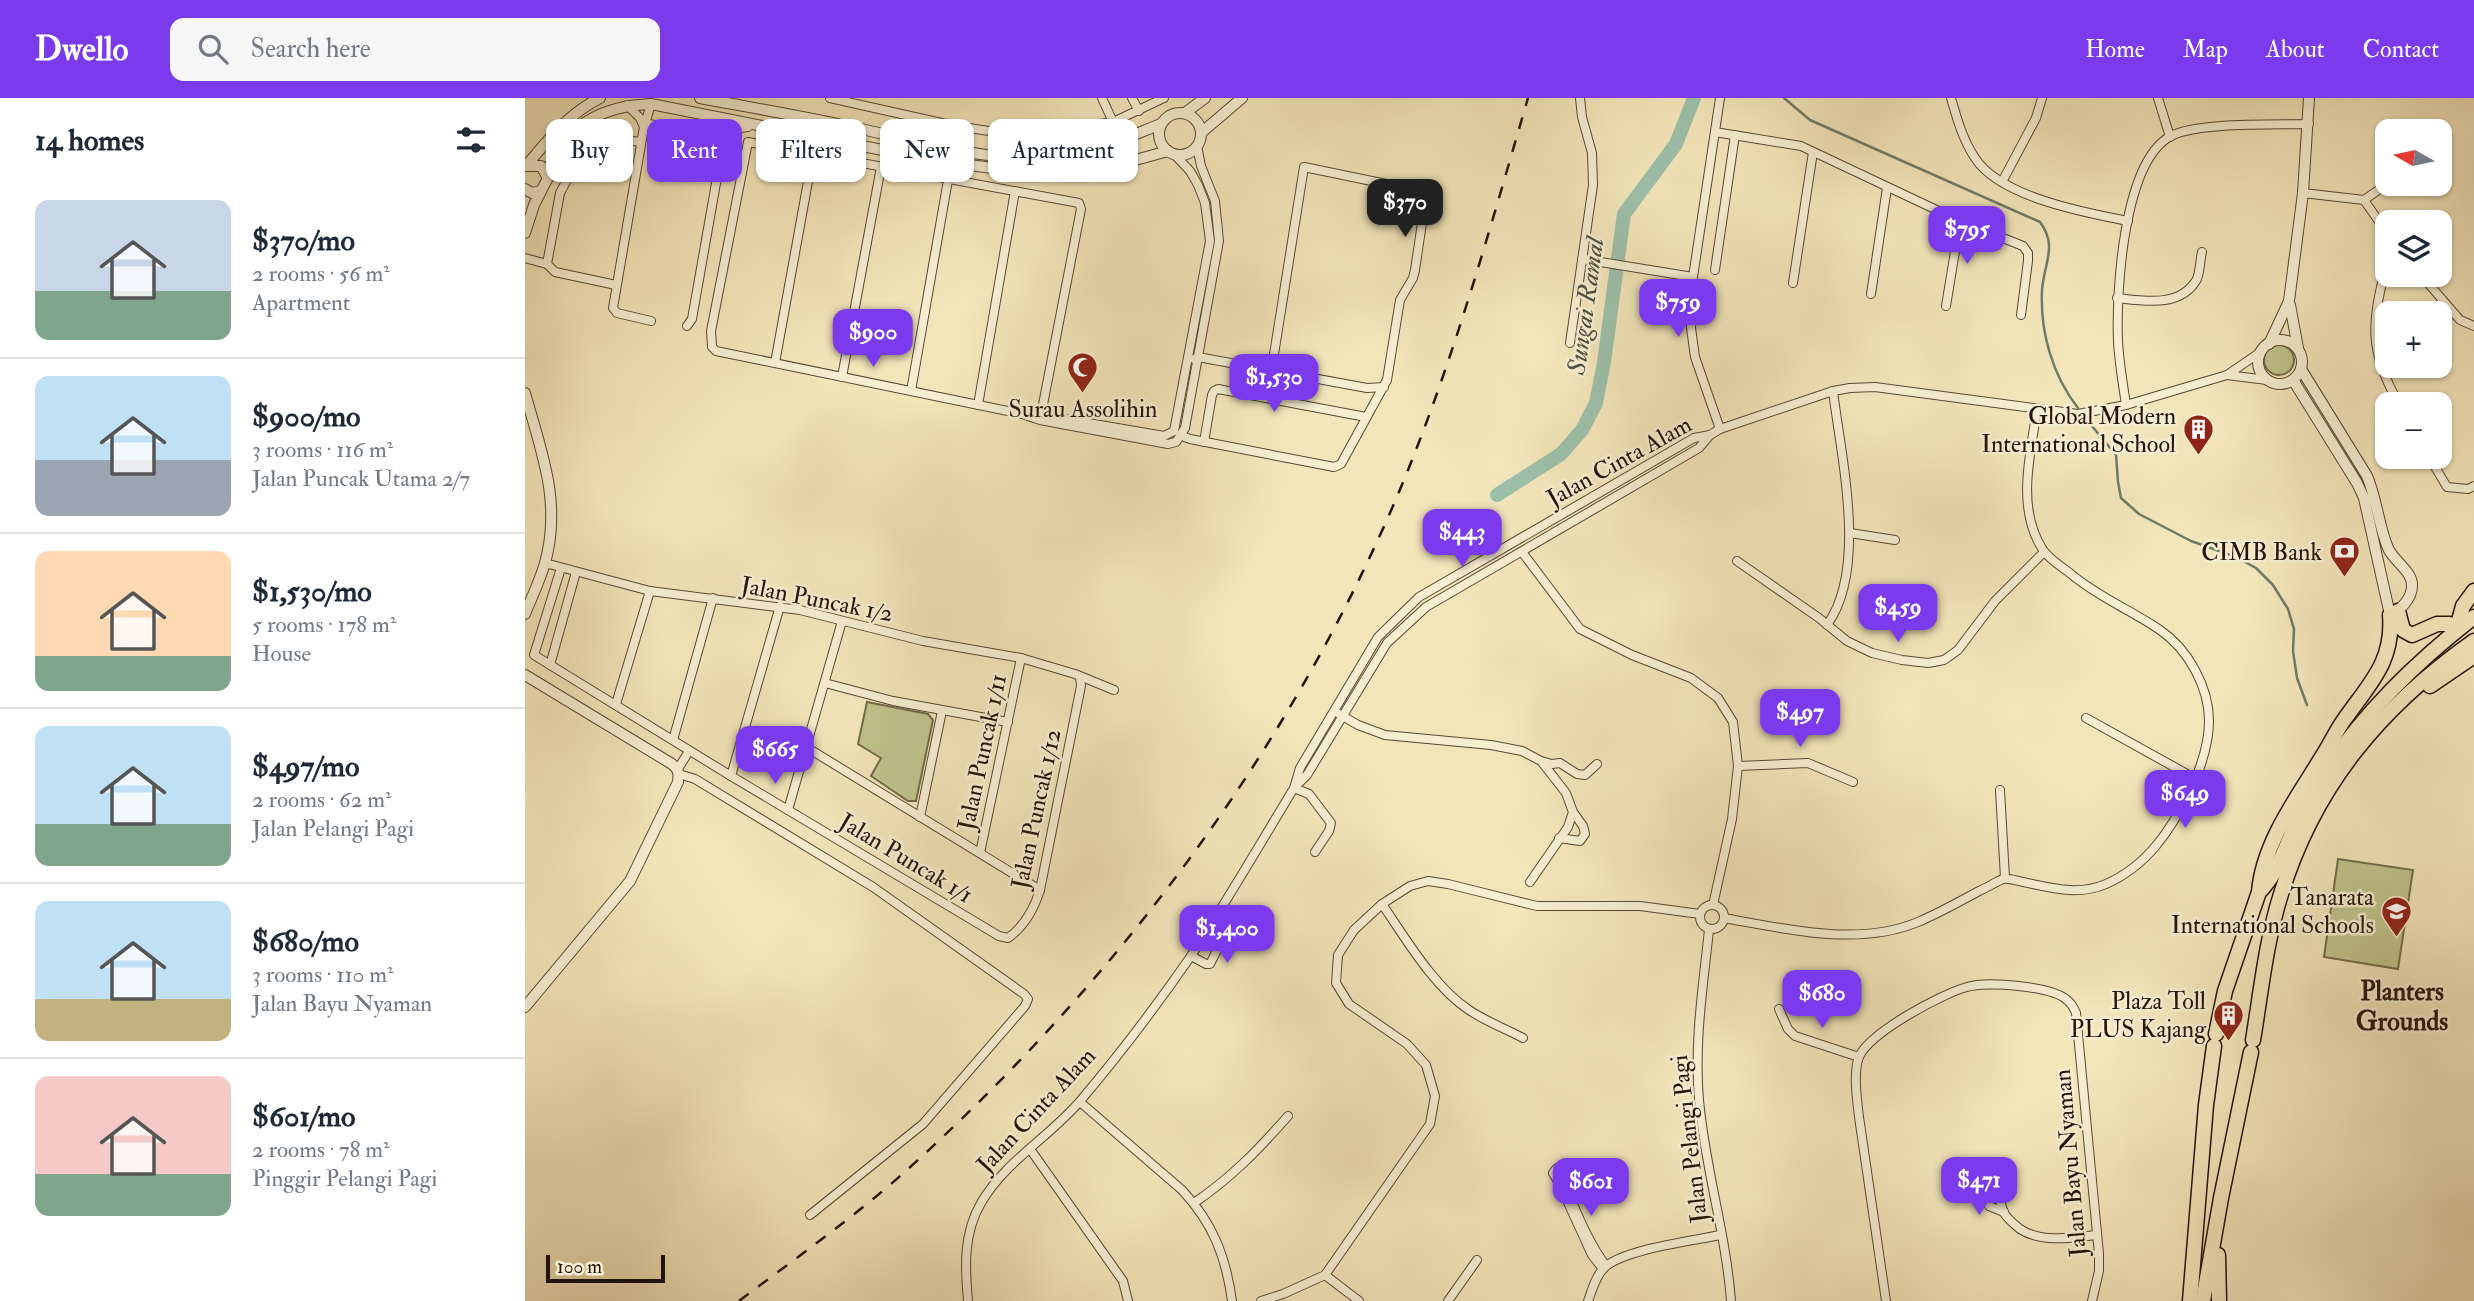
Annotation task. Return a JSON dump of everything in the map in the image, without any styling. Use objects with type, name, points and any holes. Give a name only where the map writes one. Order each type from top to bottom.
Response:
[{"type":"highway","points":[[2324,754],[2375,692],[2461,620],[2463,606],[2474,591]]},
{"type":"highway","points":[[2259,892],[2272,880],[2305,804],[2332,761],[2394,687],[2474,606]]},
{"type":"highway","points":[[2394,613],[2403,630],[2412,635],[2437,624],[2461,620]]},
{"type":"highway","points":[[2190,1301],[2215,1040],[2225,991],[2272,846],[2296,799],[2342,722],[2386,659],[2394,613]]},
{"type":"highway","points":[[2203,1301],[2280,896],[2295,854],[2323,797],[2342,766],[2399,701],[2474,641]]},
{"type":"highway","points":[[2369,735],[2430,686],[2474,656]]},
{"type":"highway","points":[[2220,1301],[2218,1267],[2221,1198]]},
{"type":"highway","points":[[2182,1301],[2192,1259]]},
{"type":"street","points":[[526,167],[559,125],[600,98]]},
{"type":"street","points":[[700,98],[844,125],[936,147],[1016,156],[1074,154],[1106,146],[1161,124],[1171,114],[1185,113],[1205,98]]},
{"type":"street","points":[[830,98],[857,101],[954,126],[988,131]]},
{"type":"street","points":[[1102,98],[1112,119]]},
{"type":"street","points":[[1132,98],[1139,111]]},
{"type":"street","points":[[1120,119],[1164,98]]},
{"type":"street","points":[[1040,417],[1168,444],[1176,442],[1182,436],[1219,242],[1215,201],[1201,166],[1197,146],[1201,133],[1242,98]]},
{"type":"street","points":[[1570,343],[1585,259],[1593,185],[1592,153],[1580,98]]},
{"type":"street","points":[[1720,98],[1693,277],[1691,328],[1695,357],[1720,429]]},
{"type":"street","points":[[1951,98],[1962,133],[1977,161],[2002,182],[2077,212],[2128,221]]},
{"type":"street","points":[[2002,182],[2036,118],[2042,98]]},
{"type":"street","points":[[2158,98],[2170,136]]},
{"type":"street","points":[[2289,301],[2258,359],[2259,369],[2267,380],[2280,384],[2293,380],[2301,369],[2302,359],[2289,301],[2303,192],[2309,98]]},
{"type":"street","points":[[651,104],[648,107],[641,142],[613,308],[617,313],[651,321]]},
{"type":"street","points":[[589,119],[627,105],[651,104],[756,126]]},
{"type":"street","points":[[627,105],[640,118],[644,127]]},
{"type":"street","points":[[691,112],[708,119]]},
{"type":"street","points":[[1185,113],[1196,121],[1201,133]]},
{"type":"street","points":[[756,143],[748,142],[711,331],[712,347],[722,353],[1022,414],[1153,435],[1170,435],[1177,425],[1210,241],[1209,224],[1198,185],[1190,171],[1159,137],[1161,124]]},
{"type":"street","points":[[2126,405],[2118,344],[2117,298],[2128,221],[2141,171],[2154,152],[2170,136],[2204,129],[2309,124]]},
{"type":"street","points":[[1715,132],[1801,146],[1960,221],[2023,246],[2028,253],[2021,315]]},
{"type":"street","points":[[1715,270],[1735,135]]},
{"type":"street","points":[[547,264],[560,193],[577,161],[608,138],[641,142]]},
{"type":"street","points":[[866,147],[933,160],[1053,174],[1110,167],[1171,152],[1186,153],[1197,146]]},
{"type":"street","points":[[1793,283],[1813,152]]},
{"type":"street","points":[[526,167],[536,164],[546,172]]},
{"type":"street","points":[[1182,436],[1338,467],[1384,387],[1400,300],[1415,270],[1425,192],[1304,167],[1267,398]]},
{"type":"street","points":[[842,377],[880,172]]},
{"type":"street","points":[[525,233],[534,205],[548,182]]},
{"type":"street","points":[[687,326],[692,319],[716,182]]},
{"type":"street","points":[[775,363],[808,182]]},
{"type":"street","points":[[911,391],[949,182]]},
{"type":"street","points":[[961,182],[1077,202],[1081,205],[1040,417]]},
{"type":"street","points":[[1871,294],[1887,188]]},
{"type":"street","points":[[525,189],[532,193],[541,191]]},
{"type":"street","points":[[978,405],[1015,191]]},
{"type":"street","points":[[2303,192],[2364,200],[2375,192]]},
{"type":"street","points":[[2364,200],[2375,216]]},
{"type":"street","points":[[1946,306],[1960,221]]},
{"type":"street","points":[[2117,298],[2161,302],[2184,295],[2197,278],[2201,252]]},
{"type":"street","points":[[525,258],[547,264],[555,272],[616,285]]},
{"type":"street","points":[[1585,259],[1693,277]]},
{"type":"street","points":[[525,266],[535,262]]},
{"type":"street","points":[[2382,287],[2374,324],[2377,354],[2392,392]]},
{"type":"street","points":[[2431,287],[2460,320],[2474,326]]},
{"type":"street","points":[[2265,347],[2284,341],[2298,350]]},
{"type":"street","points":[[1191,343],[1198,357]]},
{"type":"street","name":"Jalan Cinta Alam","points":[[968,1301],[965,1268],[967,1235],[981,1203],[1000,1176],[1080,1102],[1191,956],[1294,788],[1307,775],[1380,653],[1395,635],[1433,601],[1523,552],[1699,447],[1720,429],[1833,391],[1875,387],[2078,414],[2126,405],[2227,375],[2265,347]]},
{"type":"street","points":[[1187,366],[1198,357]]},
{"type":"street","points":[[1198,357],[1367,388],[1384,387]]},
{"type":"street","points":[[2293,380],[2344,461],[2364,499],[2386,595],[2394,613],[2408,597],[2413,583],[2388,547],[2375,495],[2367,476],[2301,369]]},
{"type":"street","name":"Jalan Cinta Alam","points":[[2227,375],[2267,380]]},
{"type":"street","points":[[1205,442],[1214,391],[1224,390],[1366,417]]},
{"type":"street","points":[[1827,625],[1838,606],[1844,585],[1850,533],[1833,391]]},
{"type":"street","points":[[525,393],[550,483],[553,508],[545,564],[525,614]]},
{"type":"street","points":[[1724,918],[1777,928],[1844,934],[1892,931],[1918,922],[2005,878],[2063,891],[2086,891],[2107,884],[2129,872],[2151,854],[2167,833],[2196,779],[2205,752],[2209,720],[2204,695],[2194,669],[2181,649],[2162,632],[2086,587],[2043,552],[2027,504],[2029,460],[2038,410]]},
{"type":"street","name":"Jalan Cinta Alam","points":[[1294,788],[1300,768],[1378,637],[1419,597],[1694,438],[1710,435]]},
{"type":"street","points":[[2436,469],[2447,487],[2468,489],[2474,486]]},
{"type":"street","points":[[1850,533],[1895,540]]},
{"type":"street","points":[[1523,552],[1580,629],[1632,655],[1691,678],[1718,698],[1733,722],[1738,766],[1732,818],[1713,905]]},
{"type":"street","points":[[1737,561],[1847,641],[1872,653],[1928,663],[1944,660],[1958,650],[1995,601],[2043,552]]},
{"type":"street","name":"Jalan Puncak 1/2","points":[[545,564],[650,592],[780,606],[923,641],[1021,658],[1115,690]]},
{"type":"street","name":"Jalan Puncak 1/1","points":[[561,568],[534,655],[942,903],[999,936],[1008,938]]},
{"type":"street","points":[[549,665],[576,572]]},
{"type":"street","points":[[616,704],[650,592]]},
{"type":"street","points":[[2386,595],[2398,599],[2408,597]]},
{"type":"street","points":[[673,740],[713,598]]},
{"type":"street","points":[[731,776],[780,606]]},
{"type":"street","points":[[788,810],[842,621]]},
{"type":"street","name":"Jalan Puncak 1/11","points":[[980,853],[1021,658]]},
{"type":"street","points":[[525,675],[678,772],[695,779],[873,887],[1028,999],[1025,1006],[923,1124],[810,1215]]},
{"type":"street","name":"Jalan Puncak 1/12","points":[[1008,938],[1034,910],[1040,890],[1081,687],[1080,678]]},
{"type":"street","points":[[825,683],[893,701],[1008,722]]},
{"type":"street","points":[[920,817],[942,711]]},
{"type":"street","points":[[1333,711],[1358,725],[1385,735],[1491,745],[1522,751],[1541,761],[1552,764],[1560,762],[1577,774],[1585,775],[1597,764]]},
{"type":"street","points":[[2086,718],[2196,779]]},
{"type":"street","points":[[806,747],[1040,890]]},
{"type":"street","points":[[525,1007],[630,881],[689,751]]},
{"type":"street","points":[[1541,761],[1566,793],[1585,834],[1580,841],[1559,838]]},
{"type":"street","points":[[1738,766],[1808,763],[1853,782]]},
{"type":"street","points":[[1294,788],[1309,794],[1331,824],[1315,852]]},
{"type":"street","points":[[2000,790],[2005,878]]},
{"type":"street","points":[[1530,881],[1568,827],[1573,812]]},
{"type":"street","points":[[1261,1301],[1325,1275],[1430,1124],[1435,1096],[1426,1065],[1407,1044],[1349,1004],[1336,983],[1338,955],[1354,930],[1382,904],[1410,886],[1428,881],[1537,906],[1640,906],[1700,914]]},
{"type":"street","points":[[1382,904],[1421,960],[1468,1010],[1523,1038]]},
{"type":"street","points":[[1713,905],[1723,911],[1724,918],[1717,929],[1709,930],[1700,922],[1700,914],[1706,906],[1713,905]]},
{"type":"street","points":[[1191,956],[1210,964],[1237,911]]},
{"type":"street","name":"Jalan Pelangi Pagi","points":[[1709,930],[1696,1046],[1703,1136],[1731,1301]]},
{"type":"street","name":"Jalan Bayu Nyaman","points":[[1859,1057],[1875,1038],[1904,1017],[1967,986],[1991,983],[2054,993],[2066,998],[2076,1013],[2096,1234],[2099,1271],[2092,1301]]},
{"type":"street","points":[[1779,1009],[1788,1029],[1795,1036],[1859,1057],[1856,1087],[1859,1116],[1886,1301]]},
{"type":"street","points":[[1080,1102],[1194,1203],[1215,1236],[1228,1270],[1232,1301]]},
{"type":"street","points":[[1194,1203],[1223,1183],[1255,1154],[1288,1116]]},
{"type":"street","points":[[1030,1149],[1123,1281],[1128,1301]]},
{"type":"street","points":[[1557,1168],[1564,1173],[1581,1222],[1604,1267],[1592,1255],[1554,1177],[1553,1173],[1557,1168]]},
{"type":"street","points":[[1976,1184],[1984,1193],[1997,1195],[2004,1212],[2019,1228],[2043,1237],[2071,1238],[2096,1234]]},
{"type":"street","points":[[1588,1301],[1604,1267],[1634,1253],[1720,1235]]},
{"type":"street","points":[[1448,1301],[1477,1260]]},
{"type":"street","points":[[1325,1275],[1359,1301]]},
{"type":"green space","points":[[2279,345],[2290,349],[2294,360],[2290,371],[2279,375],[2268,371],[2264,360],[2268,349]]},
{"type":"green space","points":[[867,702],[928,714],[933,720],[916,801],[908,801],[871,776],[881,758],[858,744]]},
{"type":"green space","points":[[2338,859],[2413,870],[2398,969],[2324,957]]},
{"type":"waterway","name":"Sungai Ramal","points":[[1497,495],[1561,454],[1582,430],[1596,403],[1624,214],[1676,144],[1694,98]]},
{"type":"waterway","points":[[1784,98],[1810,120],[2040,222],[2049,247],[2042,290],[2046,337],[2061,381],[2078,408]]},
{"type":"waterway","points":[[2086,419],[2116,455],[2121,498],[2139,514],[2191,541],[2236,557],[2256,568],[2273,585],[2288,609],[2294,629],[2293,651],[2297,678],[2307,705]]},
{"type":"railway","points":[[739,1301],[876,1197],[988,1093],[1055,1023],[1118,950],[1177,875],[1233,797],[1285,716],[1332,632],[1399,492],[1460,325],[1528,98]]},
{"type":"place","name":"Surau Assolihin","points":[[1083,394]]},
{"type":"place","name":"Global Modern International School","points":[[2199,457]]},
{"type":"place","name":"CIMB Bank","points":[[2345,579]]},
{"type":"place","name":"Tanarata International Schools","points":[[2397,938]]},
{"type":"place","name":"Plaza Toll PLUS Kajang","points":[[2229,1042]]},
{"type":"district","name":"Planters Grounds","points":[[2402,1006]]}]
